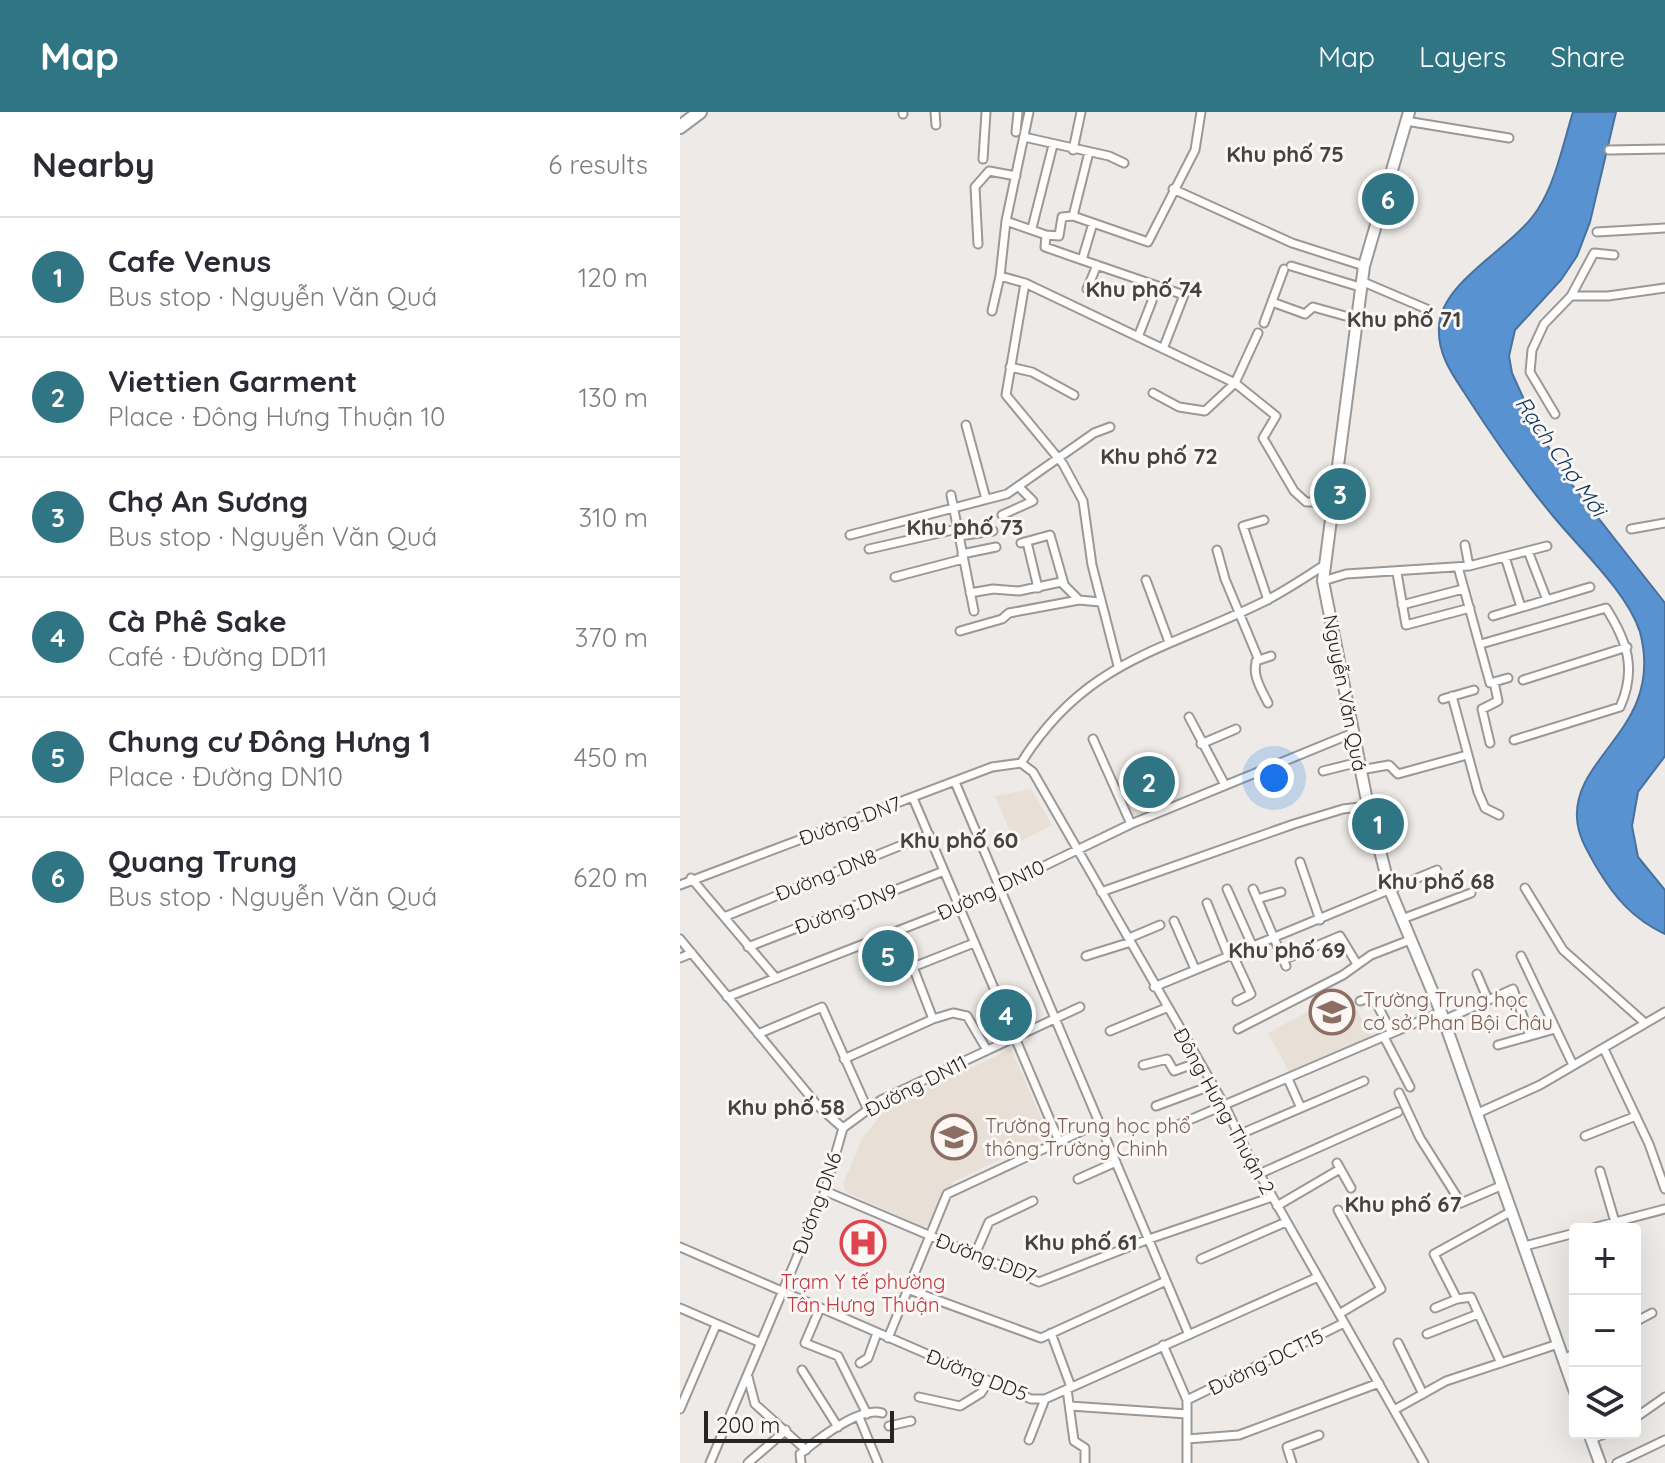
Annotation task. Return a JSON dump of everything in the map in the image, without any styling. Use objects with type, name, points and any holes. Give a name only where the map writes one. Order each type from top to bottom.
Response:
[{"type":"highway","points":[[680,127],[700,112]]},
{"type":"main road","name":"Nguyễn Văn Quá","points":[[1408,117],[1360,284],[1323,581],[1349,689],[1359,766],[1390,890],[1443,1016],[1569,1374]]},
{"type":"main road","points":[[1591,1439],[1600,1463]]},
{"type":"street","points":[[935,112],[936,125]]},
{"type":"street","points":[[983,159],[986,112]]},
{"type":"street","points":[[992,311],[1016,176],[1020,134],[1018,112]]},
{"type":"street","points":[[1020,134],[1029,112]]},
{"type":"street","points":[[1073,150],[1081,112]]},
{"type":"street","points":[[1006,221],[1046,235],[1059,236],[1062,217],[1073,216],[1148,242],[1195,150],[1201,112]]},
{"type":"street","points":[[1408,117],[1509,138]]},
{"type":"street","points":[[1020,134],[1124,163]]},
{"type":"street","points":[[1032,228],[1053,145]]},
{"type":"street","points":[[1609,150],[1665,149]]},
{"type":"street","points":[[1073,216],[1089,152]]},
{"type":"street","points":[[978,244],[975,187],[989,171],[1016,176]]},
{"type":"street","points":[[1173,189],[1292,243],[1364,266]]},
{"type":"street","points":[[1082,260],[1093,223]]},
{"type":"street","points":[[1597,232],[1665,228]]},
{"type":"street","points":[[1046,235],[1045,247],[1184,295],[1163,349]]},
{"type":"street","points":[[1555,414],[1529,367],[1544,324],[1571,296],[1594,253],[1614,255]]},
{"type":"street","points":[[1087,289],[1097,265]]},
{"type":"street","points":[[1264,323],[1288,267],[1360,284],[1429,310]]},
{"type":"street","points":[[1000,276],[1025,283],[1235,383],[1276,416],[1263,438],[1294,491],[1306,502],[1331,502]]},
{"type":"street","points":[[1025,283],[1006,395],[1058,457],[1083,501],[1083,517],[1100,602],[1118,666]]},
{"type":"street","points":[[1571,296],[1608,296],[1665,288]]},
{"type":"street","points":[[1138,337],[1152,301]]},
{"type":"street","points":[[1272,302],[1303,313],[1313,307],[1356,319]]},
{"type":"street","points":[[1153,393],[1179,407],[1205,411],[1235,383],[1258,333]]},
{"type":"street","points":[[1010,367],[1032,372],[1074,395]]},
{"type":"street","points":[[966,425],[986,499]]},
{"type":"street","points":[[850,535],[1020,488],[1058,457],[1094,433],[1110,427]]},
{"type":"street","points":[[1002,515],[1033,501],[1020,488]]},
{"type":"street","points":[[951,495],[974,611]]},
{"type":"street","points":[[1264,520],[1243,526],[1268,600]]},
{"type":"street","points":[[1631,529],[1665,523]]},
{"type":"street","points":[[869,549],[958,532],[993,531]]},
{"type":"street","points":[[1038,588],[1024,543],[1050,535],[1064,584],[1079,600]]},
{"type":"street","points":[[1465,545],[1469,566]]},
{"type":"street","points":[[1323,581],[1346,574],[1469,566],[1547,546]]},
{"type":"street","points":[[895,577],[996,547]]},
{"type":"street","points":[[1217,550],[1256,661],[1256,676],[1268,703]]},
{"type":"street","points":[[1528,551],[1547,600]]},
{"type":"street","points":[[1505,557],[1521,607]]},
{"type":"street","points":[[1021,763],[1049,721],[1118,666],[1268,600],[1323,566]]},
{"type":"street","points":[[1458,567],[1490,683],[1508,678]]},
{"type":"street","points":[[1397,573],[1406,625],[1470,608]]},
{"type":"street","points":[[1146,580],[1169,642]]},
{"type":"street","points":[[970,593],[1064,584]]},
{"type":"street","points":[[1493,616],[1587,588]]},
{"type":"street","points":[[1402,605],[1463,589]]},
{"type":"street","points":[[960,631],[1002,619],[1009,613],[1079,600],[1100,602]]},
{"type":"street","points":[[1481,644],[1606,608],[1627,647],[1630,678],[1620,707],[1514,740]]},
{"type":"street","points":[[1523,680],[1627,647]]},
{"type":"street","points":[[1256,661],[1271,656]]},
{"type":"street","points":[[1490,743],[1482,709],[1498,701],[1494,682]]},
{"type":"street","points":[[1443,699],[1474,690]]},
{"type":"street","points":[[1452,696],[1485,808],[1499,815]]},
{"type":"street","points":[[1189,717],[1225,785]]},
{"type":"street","points":[[1201,744],[1236,729]]},
{"type":"street","name":"Đường DN10","points":[[727,997],[959,907],[1131,824],[1353,733]]},
{"type":"street","points":[[1093,739],[1131,824]]},
{"type":"street","points":[[1323,771],[1389,765],[1398,774],[1467,755]]},
{"type":"street","name":"Đường DN7","points":[[680,885],[691,878],[992,767],[1021,763]]},
{"type":"street","name":"Đông Hưng Thuận 2","points":[[1021,763],[1033,772],[1075,850],[1130,940],[1424,1463]]},
{"type":"street","points":[[955,782],[1189,1335]]},
{"type":"street","points":[[913,798],[1059,1141]]},
{"type":"street","points":[[1101,892],[1294,824],[1343,809],[1368,806]]},
{"type":"street","name":"Đường DN8","points":[[724,917],[929,834]]},
{"type":"street","points":[[1300,862],[1320,920]]},
{"type":"street","points":[[1154,987],[1437,870]]},
{"type":"street","name":"Đường DN9","points":[[748,947],[944,871]]},
{"type":"street","points":[[691,878],[775,977]]},
{"type":"street","points":[[1525,888],[1563,950],[1645,1023]]},
{"type":"street","points":[[1227,889],[1252,945]]},
{"type":"street","points":[[1253,889],[1285,963],[1340,936],[1357,964]]},
{"type":"street","points":[[1257,899],[1281,892]]},
{"type":"street","points":[[1402,919],[1471,893]]},
{"type":"street","points":[[1207,903],[1251,994],[1237,1001]]},
{"type":"street","points":[[1174,921],[1195,969]]},
{"type":"street","points":[[1086,956],[1160,925]]},
{"type":"street","name":"Đường DN6","points":[[680,939],[818,1106],[843,1128],[825,1191],[710,1463]]},
{"type":"street","points":[[1238,1029],[1357,964],[1410,940]]},
{"type":"street","points":[[933,1019],[913,967],[974,943]]},
{"type":"street","points":[[680,958],[692,953]]},
{"type":"street","points":[[1521,956],[1573,1065]]},
{"type":"street","points":[[1477,974],[1488,1000]]},
{"type":"street","points":[[1173,1127],[1392,1033],[1513,989],[1530,1036]]},
{"type":"street","points":[[1360,1001],[1373,997],[1392,1033]]},
{"type":"street","points":[[758,1034],[822,1007],[867,1108]]},
{"type":"street","name":"Đường DN11","points":[[843,1128],[867,1108],[1080,1007]]},
{"type":"street","points":[[1110,1031],[1166,1008]]},
{"type":"street","points":[[1478,1113],[1540,1085],[1665,1012]]},
{"type":"street","points":[[844,1059],[953,1013],[967,1016],[987,1050]]},
{"type":"street","points":[[1498,1045],[1555,1029]]},
{"type":"street","points":[[1384,1037],[1410,1087]]},
{"type":"street","points":[[1604,1049],[1636,1116],[1665,1189]]},
{"type":"street","points":[[1143,1065],[1167,1059],[1174,1071],[1199,1062]]},
{"type":"street","points":[[1288,1079],[1301,1108]]},
{"type":"street","points":[[1238,1135],[1364,1081]]},
{"type":"street","points":[[1156,1106],[1213,1085]]},
{"type":"street","points":[[1399,1093],[1420,1138],[1461,1203],[1503,1185]]},
{"type":"street","points":[[1259,1174],[1398,1112]]},
{"type":"street","points":[[1585,1136],[1636,1116]]},
{"type":"street","points":[[888,1338],[952,1189],[1099,1123]]},
{"type":"street","points":[[1078,1179],[1116,1162]]},
{"type":"street","points":[[1277,1206],[1338,1166],[1351,1188]]},
{"type":"street","points":[[1600,1171],[1615,1222]]},
{"type":"street","name":"Đường DD7","points":[[825,1191],[974,1257],[1039,1282],[1149,1239],[1272,1197]]},
{"type":"street","points":[[974,1257],[989,1222],[1033,1201]]},
{"type":"street","points":[[1611,1223],[1665,1209]]},
{"type":"street","points":[[1338,1210],[1381,1289],[1339,1314]]},
{"type":"street","points":[[1457,1299],[1434,1254],[1512,1211]]},
{"type":"street","points":[[1201,1259],[1286,1222]]},
{"type":"street","points":[[1525,1246],[1569,1235]]},
{"type":"street","name":"Đường DD5","points":[[680,1247],[1031,1399],[1045,1399],[1318,1277]]},
{"type":"street","points":[[907,1289],[1041,1338],[1166,1281]]},
{"type":"street","points":[[1435,1308],[1471,1297],[1501,1363]]},
{"type":"street","points":[[680,1308],[761,1343]]},
{"type":"street","points":[[820,1308],[805,1343],[838,1356],[863,1415],[878,1463]]},
{"type":"street","points":[[1641,1319],[1652,1313]]},
{"type":"street","points":[[1427,1334],[1478,1314]]},
{"type":"street","name":"Đường DCT15","points":[[1187,1400],[1344,1323]]},
{"type":"street","points":[[680,1409],[716,1325]]},
{"type":"street","points":[[860,1363],[868,1358],[877,1333]]},
{"type":"street","points":[[1051,1333],[1069,1388],[1074,1441],[1085,1448],[1085,1463]]},
{"type":"street","points":[[1398,1343],[1423,1394]]},
{"type":"street","points":[[1394,1410],[1446,1381],[1558,1344]]},
{"type":"street","points":[[1163,1345],[1187,1400],[1187,1463]]},
{"type":"street","points":[[1564,1359],[1569,1356]]},
{"type":"street","points":[[802,1370],[838,1427]]},
{"type":"street","points":[[748,1375],[755,1404],[806,1450]]},
{"type":"street","points":[[919,1397],[960,1406],[981,1393],[989,1381]]},
{"type":"street","points":[[1187,1439],[1239,1435],[1379,1383]]},
{"type":"street","points":[[1641,1414],[1665,1397]]},
{"type":"street","points":[[1029,1440],[1045,1399]]},
{"type":"street","points":[[1070,1406],[1187,1414]]},
{"type":"street","points":[[801,1463],[800,1454],[838,1427],[863,1415],[882,1413]]},
{"type":"street","points":[[889,1426],[911,1421]]},
{"type":"street","points":[[748,1463],[786,1430]]},
{"type":"street","points":[[1292,1463],[1287,1447],[1319,1435]]},
{"type":"street","points":[[1617,1463],[1665,1440]]},
{"type":"shaded area","points":[[1031,789],[1052,825],[1015,844],[995,796]]},
{"type":"shaded area","name":"Trường Trung học cơ sở Phan Bội Châu","points":[[1346,991],[1372,1037],[1290,1073],[1268,1033]]},
{"type":"shaded area","name":"Trường Trung học phổ thông Trường Chinh","points":[[1011,1049],[1049,1136],[953,1182],[932,1224],[924,1227],[846,1192],[843,1184],[862,1139],[886,1108]]},
{"type":"water","name":"Rạch Chợ Mới","points":[[1573,112],[1616,112],[1590,222],[1577,256],[1561,280],[1515,330],[1509,356],[1512,373],[1537,428],[1570,482],[1665,603],[1665,756],[1638,792],[1632,826],[1638,857],[1665,890],[1665,934],[1634,914],[1611,889],[1584,844],[1577,818],[1580,796],[1589,776],[1630,716],[1640,692],[1644,665],[1640,632],[1614,586],[1542,502],[1491,432],[1449,367],[1439,338],[1443,310],[1452,294],[1538,209],[1554,174]]},
{"type":"place","name":"Quang Trung","points":[[1388,199]]},
{"type":"place","name":"Chợ An Sương","points":[[1340,494]]},
{"type":"place","name":"Viettien Garment","points":[[1149,782]]},
{"type":"place","name":"Cafe Venus","points":[[1378,824]]},
{"type":"place","name":"Chung cư Đông Hưng 1","points":[[888,956]]},
{"type":"place","name":"Trường Trung học cơ sở Phan Bội Châu","points":[[1332,1012]]},
{"type":"place","name":"Cà Phê Sake","points":[[1006,1015]]},
{"type":"place","name":"Trường Trung học phổ thông Trường Chinh","points":[[954,1137]]},
{"type":"place","name":"Trạm Y tế phường Tân Hưng Thuận","points":[[863,1243]]},
{"type":"district","name":"Khu phố 75","points":[[1285,154]]},
{"type":"district","name":"Khu phố 74","points":[[1144,289]]},
{"type":"district","name":"Khu phố 71","points":[[1404,319]]},
{"type":"district","name":"Khu phố 72","points":[[1159,456]]},
{"type":"district","name":"Khu phố 73","points":[[965,527]]},
{"type":"district","name":"Khu phố 60","points":[[959,840]]},
{"type":"district","name":"Khu phố 68","points":[[1436,881]]},
{"type":"district","name":"Khu phố 69","points":[[1287,950]]},
{"type":"district","name":"Khu phố 58","points":[[786,1107]]},
{"type":"district","name":"Khu phố 67","points":[[1403,1204]]},
{"type":"district","name":"Khu phố 61","points":[[1081,1242]]}]
